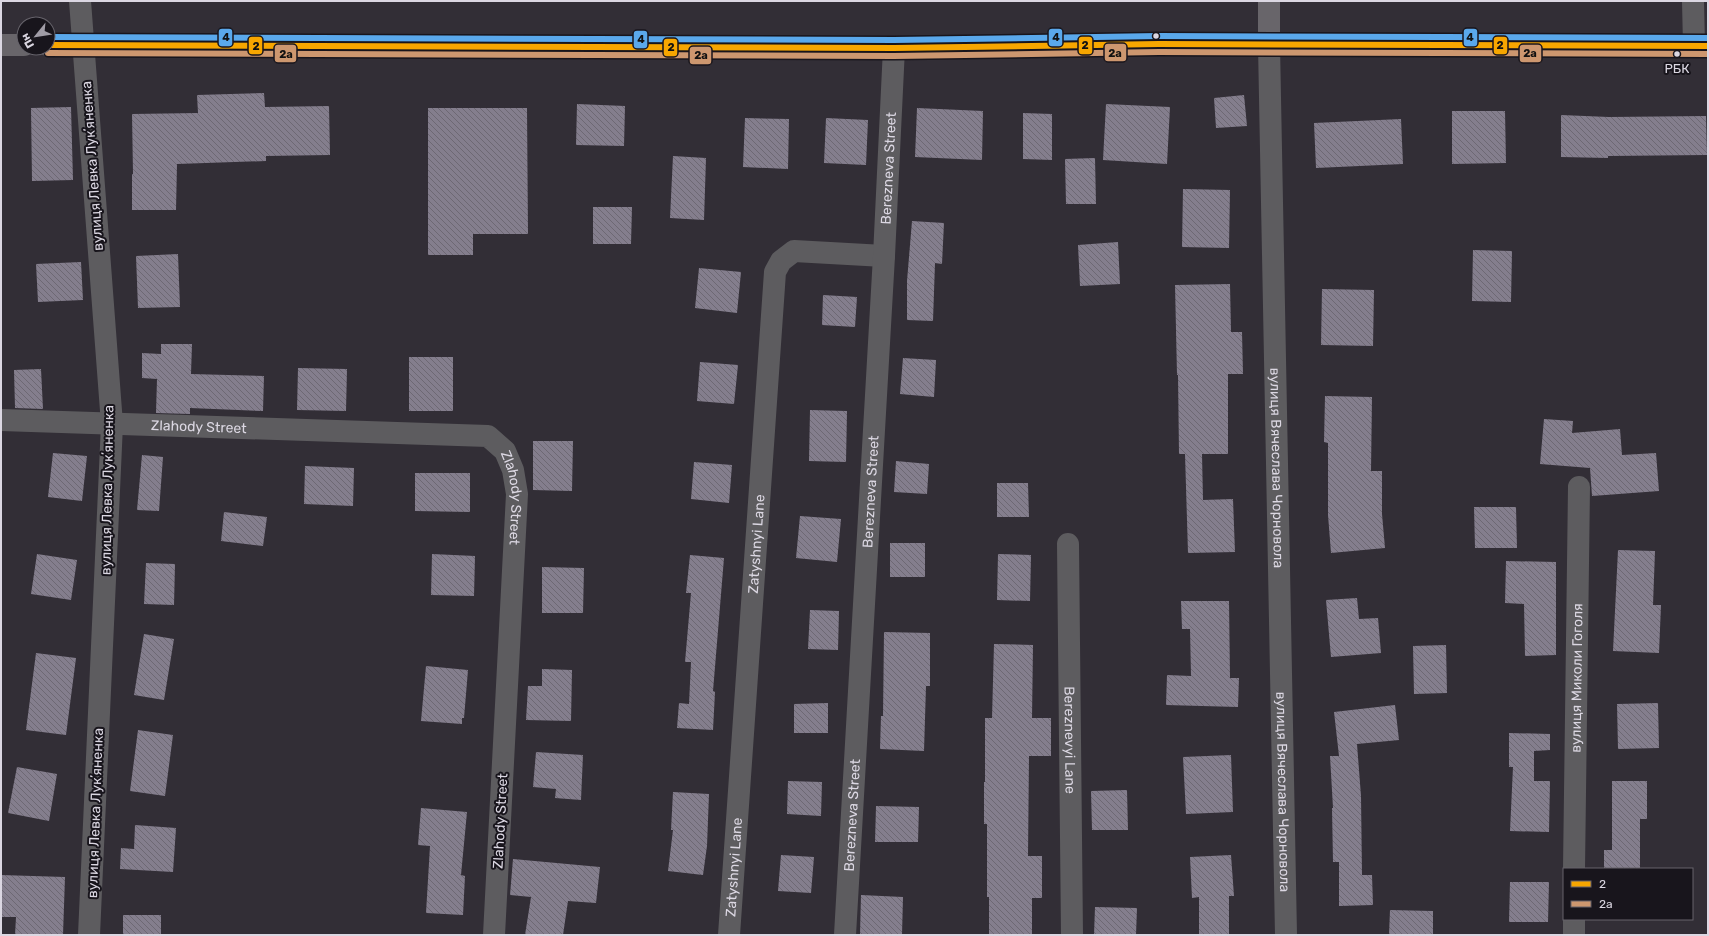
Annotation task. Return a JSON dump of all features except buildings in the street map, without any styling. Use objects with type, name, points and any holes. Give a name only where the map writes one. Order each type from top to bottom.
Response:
[{"type":"main road","name":"вулиця Вячеслава Чорновола","points":[[1269,45],[1270,1]]},
{"type":"main road","points":[[56,45],[894,48],[1159,44],[1269,45]]},
{"type":"main road","points":[[1,45],[16,45]]},
{"type":"street","name":"вулиця Левка Лукʼяненка","points":[[80,1],[112,424],[89,935]]},
{"type":"street","points":[[1269,45],[1701,46],[1693,1]]},
{"type":"street","name":"вулиця Вячеслава Чорновола","points":[[1269,45],[1286,935]]},
{"type":"street","name":"Berezneva Street","points":[[845,935],[884,256],[894,48]]},
{"type":"street","name":"Zatyshnyi Lane","points":[[729,935],[775,272],[781,260],[794,251],[884,256]]},
{"type":"street","name":"Zlahody Street","points":[[1,420],[488,436],[505,451],[513,470],[517,494],[494,935]]},
{"type":"street","name":"вулиця Миколи Гоголя","points":[[1574,868],[1580,487]]},
{"type":"street","name":"Bereznevyi Lane","points":[[1068,544],[1072,935]]},
{"type":"street","points":[[1574,920],[1574,935]]},
{"type":"transit line","name":"4","points":[[56,37],[894,40],[1159,36],[1708,38]]},
{"type":"transit line","name":"2","points":[[56,45],[894,48],[1159,44],[1708,46]]},
{"type":"transit line","name":"2а","points":[[56,53],[894,56],[1159,52],[1708,54]]},
{"type":"place","name":"РБК","points":[[1677,54]]}]
